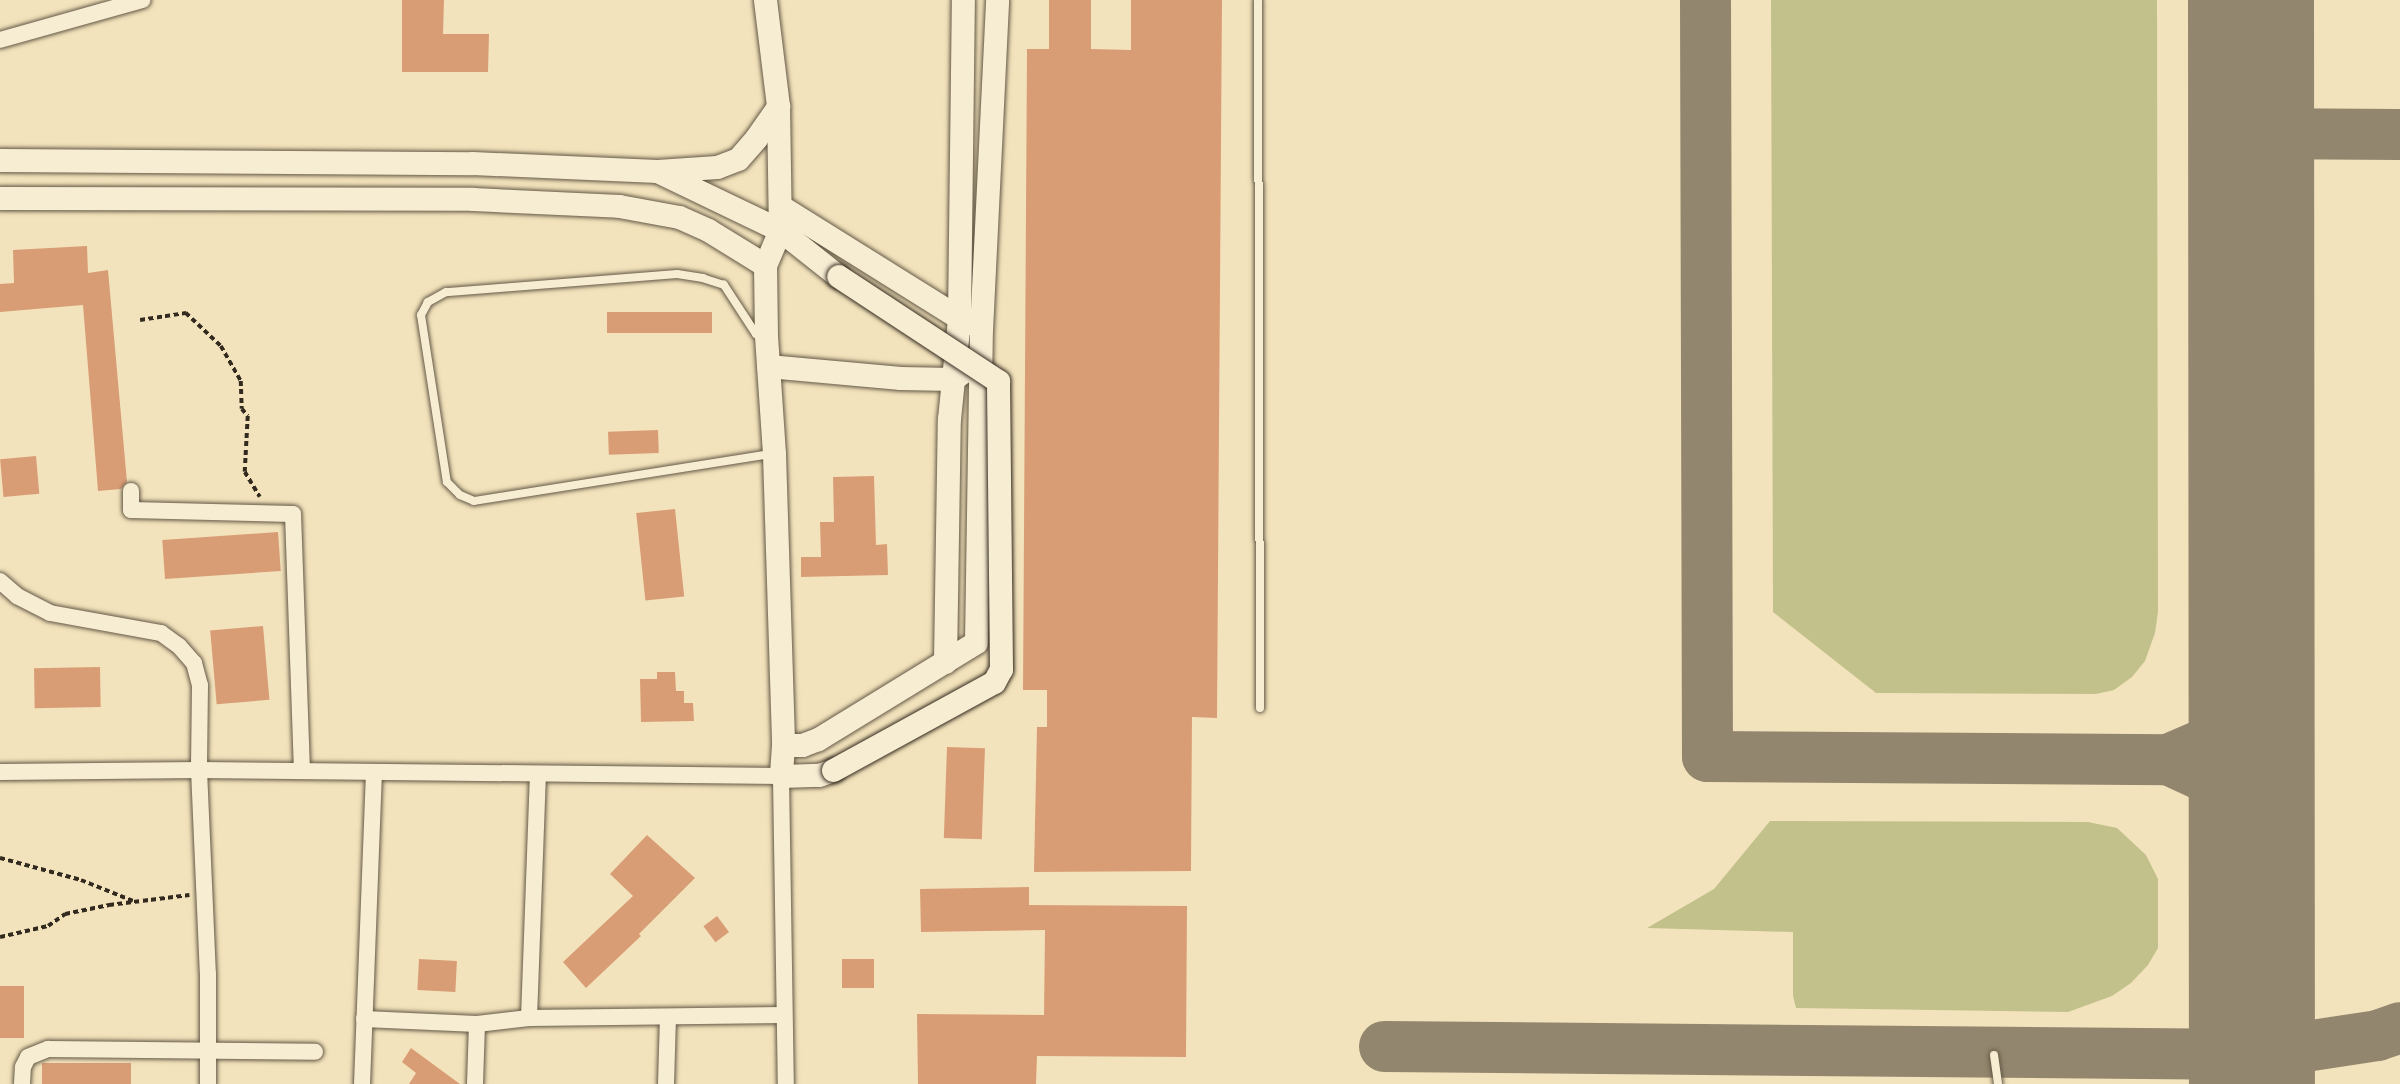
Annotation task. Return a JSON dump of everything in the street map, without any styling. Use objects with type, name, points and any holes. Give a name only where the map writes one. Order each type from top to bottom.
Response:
[{"type":"street","points":[[0,40],[142,0]]},
{"type":"street","points":[[765,0],[778,106],[780,206],[780,230],[765,265],[783,745],[786,1084]]},
{"type":"street","points":[[959,318],[963,0]]},
{"type":"street","points":[[783,745],[802,745],[818,739],[976,642],[981,330],[997,0]]},
{"type":"street","points":[[0,160],[472,163],[657,172],[717,167],[738,159],[757,138],[778,106]]},
{"type":"street","points":[[64,159],[65,197]]},
{"type":"street","points":[[472,163],[473,199]]},
{"type":"street","points":[[619,206],[621,170]]},
{"type":"street","points":[[0,772],[199,770],[819,775],[833,770],[994,682],[1001,669],[998,381],[838,276],[780,230],[657,172]]},
{"type":"street","points":[[0,198],[473,199],[619,206],[679,217],[708,230],[765,265]]},
{"type":"street","points":[[768,366],[953,379],[962,374],[972,355],[974,341],[970,326],[959,318],[780,206]]},
{"type":"street","points":[[945,662],[949,419],[953,379]]},
{"type":"street","points":[[131,491],[131,510],[293,514],[302,771]]},
{"type":"street","points":[[0,581],[17,596],[50,613],[161,633],[180,646],[194,663],[200,685],[199,770],[205,893],[208,1084]]},
{"type":"street","points":[[362,1084],[374,772]]},
{"type":"street","points":[[529,1018],[538,774]]},
{"type":"street","points":[[364,1019],[477,1024],[529,1018],[785,1015]]},
{"type":"street","points":[[666,1084],[668,1018]]},
{"type":"street","points":[[475,1084],[477,1024]]},
{"type":"street","points":[[22,1084],[23,1067],[28,1057],[48,1049],[209,1048],[315,1052]]},
{"type":"lane","points":[[1258,0],[1260,708]]},
{"type":"lane","points":[[766,336],[755,334],[724,285],[677,274],[446,292],[428,302],[421,315],[447,482],[460,495],[474,502],[774,454]]},
{"type":"lane","points":[[1994,1055],[1998,1084]]},
{"type":"path","points":[[140,320],[186,313],[221,346],[241,381],[242,409],[248,416],[244,472],[271,513]]},
{"type":"path","points":[[0,858],[81,880],[135,901]]},
{"type":"path","points":[[0,937],[48,926],[65,914],[135,901],[205,893]]},
{"type":"shaded area","points":[[1771,0],[2157,0],[2158,612],[2155,633],[2145,661],[2132,677],[2114,690],[2096,694],[1876,693],[1773,612]]},
{"type":"shaded area","points":[[1770,821],[2088,822],[2117,828],[2146,855],[2158,879],[2158,948],[2148,965],[2131,983],[2112,996],[2068,1012],[1796,1008],[1793,996],[1793,932],[1647,928],[1714,889]]},
{"type":"building","points":[[402,0],[444,0],[443,34],[489,34],[488,72],[402,72]]},
{"type":"building","points":[[1049,0],[1091,0],[1091,49],[1131,50],[1131,0],[1222,0],[1217,718],[1192,717],[1191,871],[1034,872],[1037,727],[1047,727],[1047,690],[1023,690],[1027,49],[1049,49]]},
{"type":"building","points":[[87,246],[88,273],[108,270],[127,482],[121,489],[98,491],[83,305],[0,312],[0,284],[14,283],[13,250]]},
{"type":"building","points":[[607,312],[712,312],[712,333],[607,333]]},
{"type":"building","points":[[658,430],[659,453],[609,455],[608,432]]},
{"type":"building","points":[[36,456],[39,494],[3,497],[0,459]]},
{"type":"building","points":[[874,476],[876,545],[887,544],[888,575],[801,577],[801,557],[821,557],[820,522],[834,522],[833,477]]},
{"type":"building","points":[[675,509],[684,597],[645,601],[636,513]]},
{"type":"building","points":[[278,532],[281,571],[165,579],[162,540]]},
{"type":"building","points":[[263,626],[269,700],[217,704],[210,631]]},
{"type":"building","points":[[100,667],[101,707],[35,708],[34,668]]},
{"type":"building","points":[[657,672],[675,672],[676,691],[684,691],[684,703],[693,703],[694,721],[641,722],[640,679],[657,679]]},
{"type":"building","points":[[947,747],[985,748],[982,839],[944,838]]},
{"type":"building","points":[[647,835],[695,878],[639,934],[641,936],[586,988],[563,962],[633,896],[610,874]]},
{"type":"building","points":[[1029,887],[1029,905],[1187,906],[1186,1057],[1037,1056],[1036,1084],[918,1084],[917,1014],[1044,1015],[1045,930],[921,932],[920,889]]},
{"type":"building","points":[[717,916],[729,932],[715,942],[703,926]]},
{"type":"building","points":[[419,959],[457,961],[455,992],[417,990]]},
{"type":"building","points":[[842,959],[874,959],[874,988],[842,988]]},
{"type":"building","points":[[0,986],[24,986],[24,1038],[0,1038]]},
{"type":"building","points":[[411,1048],[460,1084],[409,1084],[416,1073],[402,1062]]},
{"type":"building","points":[[42,1063],[131,1063],[131,1084],[42,1084]]},
{"type":"taxiway","points":[[1705,0],[1707,756],[2168,759],[2205,743],[2238,714],[2250,674]]},
{"type":"taxiway","points":[[2251,133],[2400,134]]},
{"type":"taxiway","points":[[2168,759],[2207,777],[2222,789],[2240,813],[2252,843]]},
{"type":"taxiway","points":[[1384,1046],[2252,1054],[2377,1035],[2400,1027]]},
{"type":"runway","points":[[2251,0],[2252,1084]]}]
